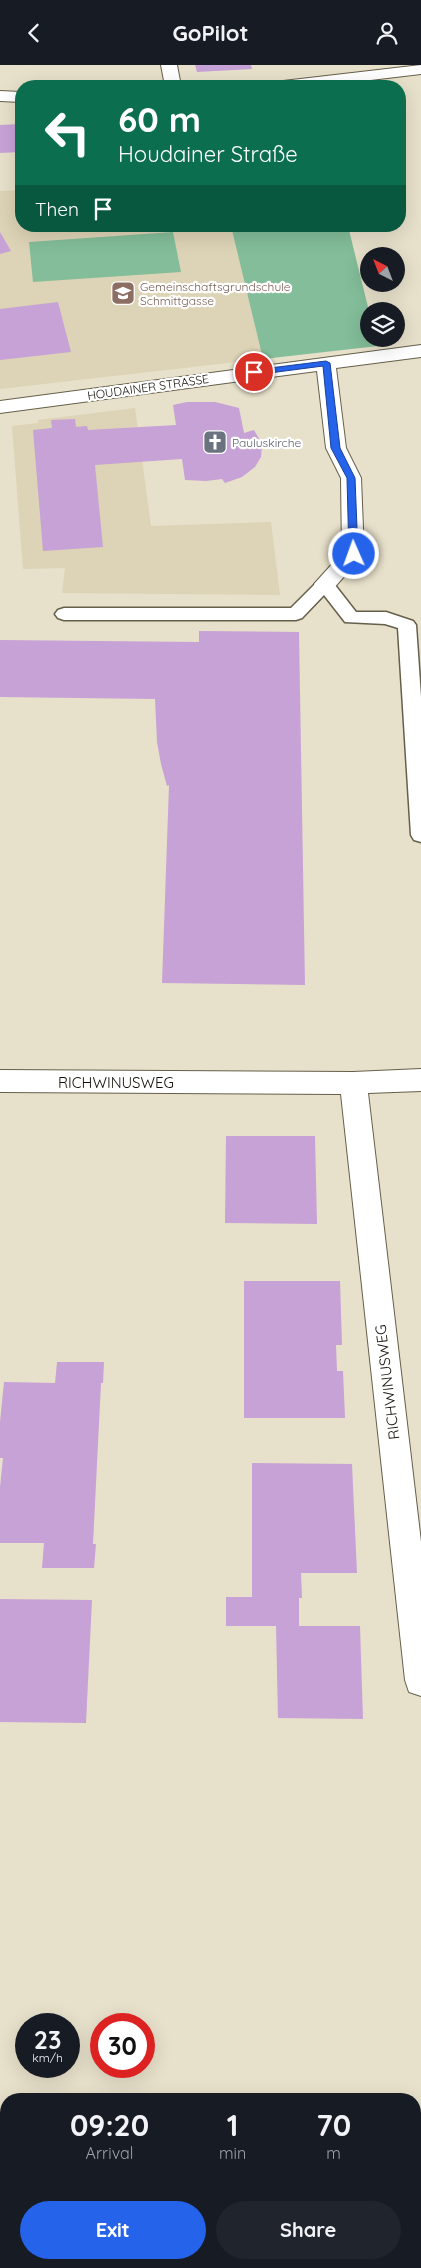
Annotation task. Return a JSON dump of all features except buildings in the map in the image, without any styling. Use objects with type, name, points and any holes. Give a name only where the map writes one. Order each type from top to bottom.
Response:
[{"type":"street","points":[[169,65],[172,80]]},
{"type":"street","points":[[332,80],[421,69]]},
{"type":"street","points":[[0,96],[15,97]]},
{"type":"street","name":"HOUDAINER STRASSE","points":[[0,407],[421,351]]},
{"type":"street","points":[[324,584],[354,554],[351,478],[336,448],[326,363]]},
{"type":"street","name":"RICHWINUSWEG","points":[[0,1081],[352,1083],[421,1080]]},
{"type":"street","name":"RICHWINUSWEG","points":[[352,1083],[421,1680]]},
{"type":"lane","points":[[64,614],[296,614],[324,584],[351,618],[386,618],[407,625],[421,835]]},
{"type":"shaded area","name":"Gemeinschaftsgrundschule Schmittgasse","points":[[15,190],[15,232],[232,232],[263,359],[0,389],[0,191]]},
{"type":"shaded area","points":[[135,408],[151,526],[271,522],[280,595],[62,593],[65,568],[23,569],[12,426],[38,423],[38,420]]},
{"type":"green space","points":[[173,232],[181,272],[33,282],[29,242]]},
{"type":"green space","points":[[232,232],[349,232],[360,275],[360,293],[365,293],[367,302],[360,302],[360,347],[369,347],[263,359]]},
{"type":"place","name":"Gemeinschaftsgrundschule Schmittgasse","points":[[123,293]]},
{"type":"place","name":"Pauluskirche","points":[[215,442]]},
{"type":"route","points":[[254,372],[326,363],[336,448],[351,478],[354,554]]}]
